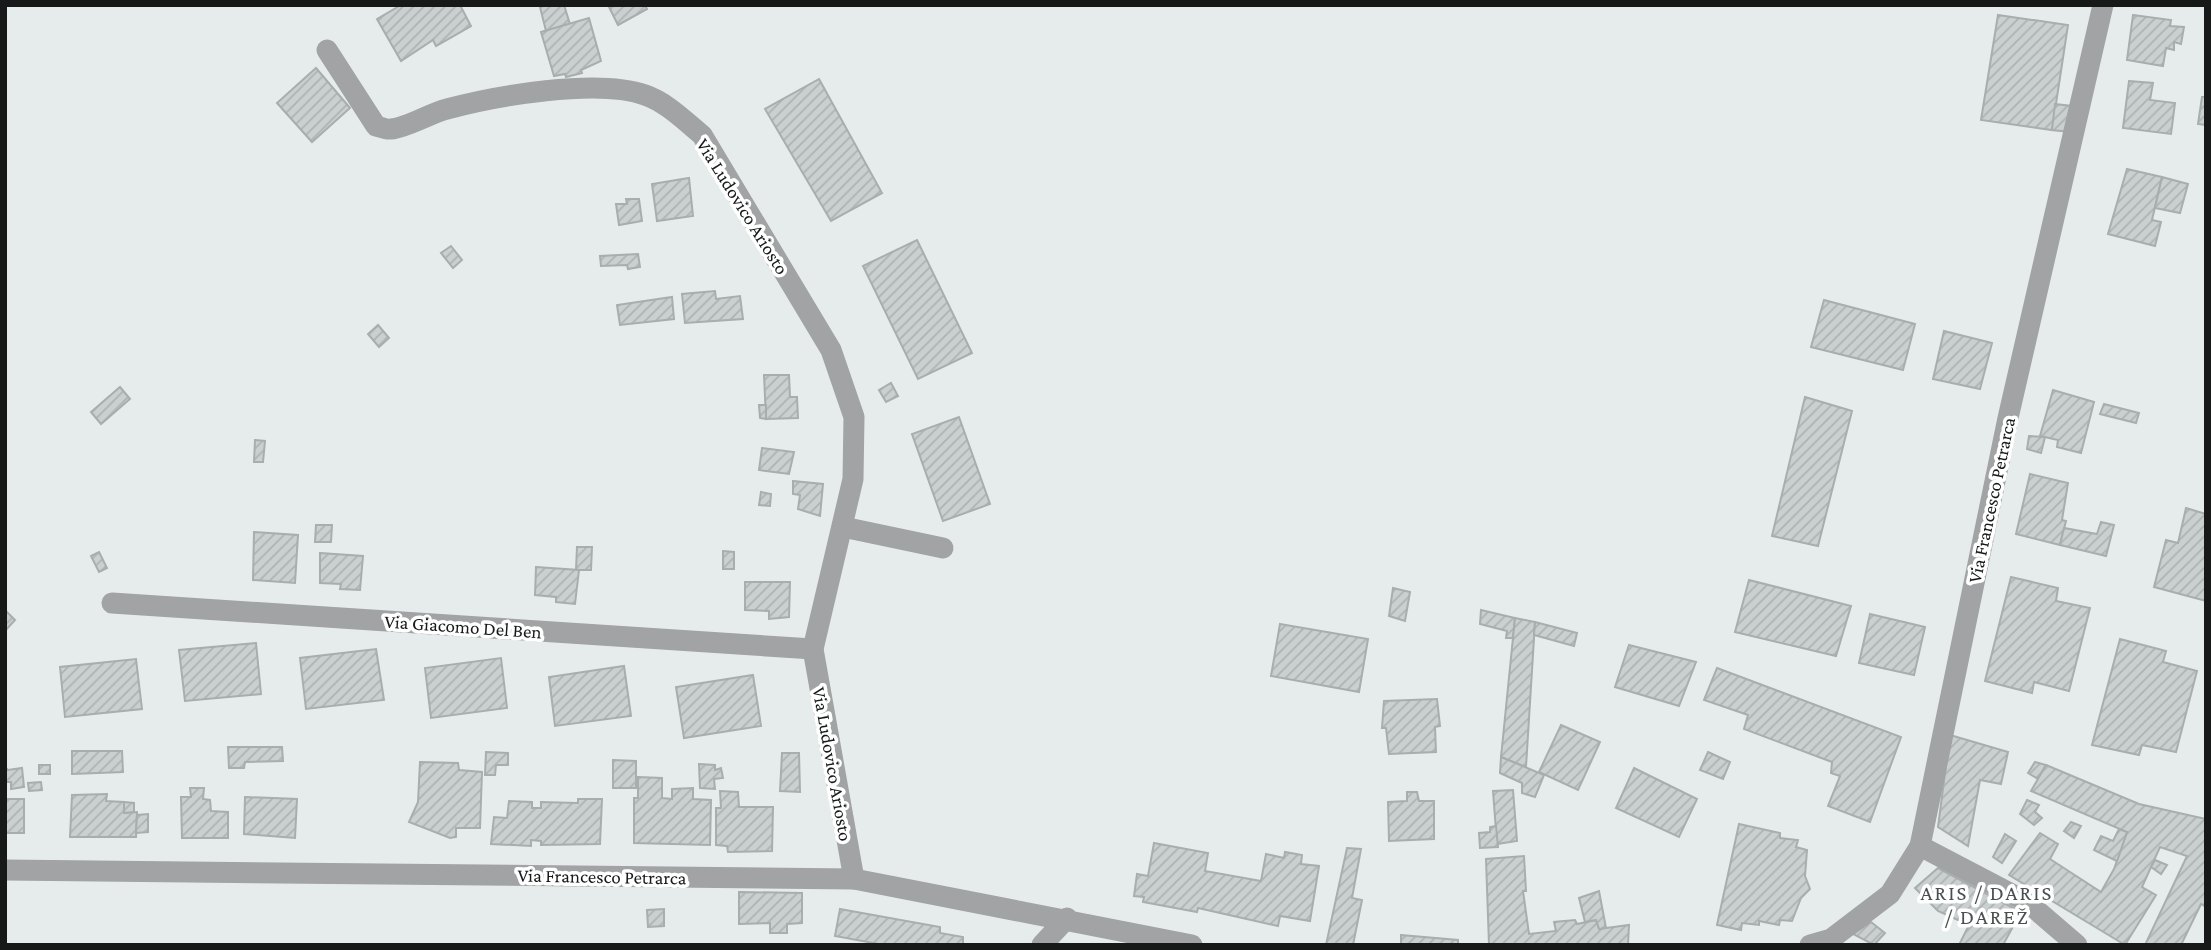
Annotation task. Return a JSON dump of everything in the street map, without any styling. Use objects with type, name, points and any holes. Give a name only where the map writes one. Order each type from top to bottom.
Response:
[{"type":"street","name":"Via Francesco Petrarca","points":[[1810,945],[1831,939],[1890,894],[1920,846],[2008,418],[2103,5]]},
{"type":"street","name":"Via Ludovico Ariosto","points":[[327,50],[376,126],[392,129],[432,113],[505,96],[563,89],[604,90],[645,95],[702,135],[831,350],[853,417],[853,479],[813,649],[854,879]]},
{"type":"street","points":[[843,527],[943,548]]},
{"type":"street","name":"Via Giacomo Del Ben","points":[[112,603],[813,649]]},
{"type":"street","points":[[1920,846],[2027,902],[2077,945]]},
{"type":"street","name":"Via Francesco Petrarca","points":[[5,870],[854,879],[1067,918],[1192,945]]},
{"type":"street","points":[[1042,945],[1067,918]]},
{"type":"building","points":[[401,5],[460,5],[471,26],[436,46],[433,40],[401,61],[377,19]]},
{"type":"building","points":[[564,5],[570,24],[546,31],[540,7]]},
{"type":"building","points":[[608,5],[645,5],[647,9],[618,25]]},
{"type":"building","points":[[1998,15],[2068,25],[2052,130],[1981,120]]},
{"type":"building","points":[[2133,15],[2171,20],[2170,26],[2184,27],[2181,44],[2174,42],[2174,50],[2166,48],[2163,66],[2127,60]]},
{"type":"building","points":[[589,18],[601,61],[581,70],[582,73],[566,77],[565,74],[554,76],[541,32]]},
{"type":"building","points":[[316,68],[350,108],[312,142],[277,103]]},
{"type":"building","points":[[819,79],[882,193],[831,221],[765,109]]},
{"type":"building","points":[[2129,81],[2153,83],[2150,100],[2175,103],[2171,134],[2123,128]]},
{"type":"building","points":[[2202,97],[2206,97],[2206,125],[2198,124]]},
{"type":"building","points":[[2055,104],[2072,106],[2069,132],[2052,130]]},
{"type":"building","points":[[2127,169],[2162,177],[2152,220],[2161,222],[2155,246],[2108,234]]},
{"type":"building","points":[[2162,177],[2188,184],[2180,213],[2155,208]]},
{"type":"building","points":[[689,178],[693,216],[657,221],[652,184]]},
{"type":"building","points":[[626,199],[639,199],[642,221],[619,225],[616,204],[627,204]]},
{"type":"building","points":[[917,240],[972,353],[918,379],[863,266]]},
{"type":"building","points":[[451,246],[462,260],[453,268],[441,253]]},
{"type":"building","points":[[638,254],[640,267],[628,269],[627,265],[601,266],[600,256]]},
{"type":"building","points":[[715,291],[716,299],[740,296],[743,319],[685,323],[682,294]]},
{"type":"building","points":[[672,297],[674,319],[620,325],[617,305]]},
{"type":"building","points":[[1824,300],[1915,324],[1903,370],[1811,347]]},
{"type":"building","points":[[378,325],[389,338],[379,347],[368,334]]},
{"type":"building","points":[[1944,331],[1992,343],[1980,389],[1933,379]]},
{"type":"building","points":[[764,375],[789,375],[790,397],[797,397],[798,418],[766,419]]},
{"type":"building","points":[[891,383],[898,396],[886,402],[879,390]]},
{"type":"building","points":[[120,387],[130,399],[101,424],[91,412]]},
{"type":"building","points":[[2053,390],[2094,402],[2081,453],[2057,447],[2058,440],[2040,436]]},
{"type":"building","points":[[1805,397],[1852,411],[1818,546],[1772,536]]},
{"type":"building","points":[[2104,404],[2139,413],[2136,423],[2100,414]]},
{"type":"building","points":[[759,405],[766,405],[766,419],[760,418]]},
{"type":"building","points":[[959,417],[990,504],[943,521],[912,434]]},
{"type":"building","points":[[2029,436],[2045,437],[2041,453],[2027,449]]},
{"type":"building","points":[[255,440],[265,441],[263,462],[254,462]]},
{"type":"building","points":[[762,448],[794,452],[789,474],[759,470]]},
{"type":"building","points":[[2030,474],[2068,483],[2062,520],[2066,521],[2060,545],[2016,534]]},
{"type":"building","points":[[793,481],[823,484],[820,516],[798,509],[800,495],[793,494]]},
{"type":"building","points":[[761,492],[771,494],[770,506],[759,505]]},
{"type":"building","points":[[2186,508],[2206,514],[2206,601],[2154,587],[2166,540],[2178,543]]},
{"type":"building","points":[[2101,522],[2114,525],[2106,556],[2060,545],[2064,528],[2097,534]]},
{"type":"building","points":[[316,525],[332,525],[331,542],[315,542]]},
{"type":"building","points":[[254,532],[298,535],[295,583],[253,580]]},
{"type":"building","points":[[577,547],[592,547],[591,570],[576,570]]},
{"type":"building","points":[[723,551],[734,552],[734,569],[723,569]]},
{"type":"building","points":[[99,552],[107,568],[99,572],[91,556]]},
{"type":"building","points":[[320,553],[363,556],[360,590],[340,589],[341,584],[320,583]]},
{"type":"building","points":[[536,567],[579,570],[575,604],[556,602],[556,597],[535,595]]},
{"type":"building","points":[[2011,577],[2058,588],[2056,601],[2090,608],[2069,691],[2034,682],[2032,693],[1985,681]]},
{"type":"building","points":[[1749,580],[1851,606],[1836,656],[1735,632]]},
{"type":"building","points":[[745,582],[790,582],[789,617],[769,619],[769,611],[745,610]]},
{"type":"building","points":[[1393,588],[1410,592],[1405,621],[1389,616]]},
{"type":"building","points":[[5,610],[15,620],[5,631]]},
{"type":"building","points":[[1481,610],[1515,618],[1513,638],[1506,638],[1507,631],[1480,624]]},
{"type":"building","points":[[1870,614],[1925,627],[1914,675],[1859,663]]},
{"type":"building","points":[[1515,618],[1535,622],[1526,767],[1501,757]]},
{"type":"building","points":[[1535,622],[1577,633],[1574,646],[1534,635]]},
{"type":"building","points":[[1280,624],[1368,639],[1359,692],[1271,676]]},
{"type":"building","points":[[2120,639],[2166,651],[2163,662],[2197,671],[2176,752],[2142,745],[2139,755],[2092,745]]},
{"type":"building","points":[[256,643],[261,694],[185,701],[179,650]]},
{"type":"building","points":[[1629,645],[1696,662],[1679,706],[1615,687]]},
{"type":"building","points":[[376,649],[384,700],[306,709],[300,658]]},
{"type":"building","points":[[501,658],[507,708],[431,718],[425,668]]},
{"type":"building","points":[[136,659],[142,709],[65,717],[60,667]]},
{"type":"building","points":[[624,666],[631,716],[555,726],[549,677]]},
{"type":"building","points":[[1717,668],[1901,737],[1870,822],[1828,806],[1840,776],[1831,773],[1832,762],[1744,729],[1748,715],[1704,700]]},
{"type":"building","points":[[753,675],[761,726],[684,738],[676,687]]},
{"type":"building","points":[[1437,699],[1440,726],[1435,727],[1436,752],[1389,754],[1386,728],[1382,728],[1384,701]]},
{"type":"building","points":[[1561,725],[1600,742],[1578,790],[1539,772]]},
{"type":"building","points":[[1950,735],[2008,752],[2001,784],[1980,780],[1968,846],[1938,827]]},
{"type":"building","points":[[228,747],[282,747],[283,761],[245,762],[244,768],[229,768]]},
{"type":"building","points":[[72,751],[122,751],[123,772],[72,774]]},
{"type":"building","points":[[486,752],[508,753],[508,765],[496,765],[495,775],[485,775]]},
{"type":"building","points":[[1708,752],[1730,762],[1723,779],[1700,770]]},
{"type":"building","points":[[782,753],[799,753],[800,792],[780,791]]},
{"type":"building","points":[[1501,757],[1544,775],[1535,797],[1522,793],[1522,783],[1500,773]]},
{"type":"building","points":[[613,760],[636,761],[636,788],[613,788]]},
{"type":"building","points":[[420,762],[458,763],[459,770],[482,772],[480,828],[456,828],[456,837],[450,838],[409,822],[418,802]]},
{"type":"building","points":[[2035,762],[2046,765],[2038,779],[2028,773]]},
{"type":"building","points":[[699,764],[715,765],[715,770],[721,768],[723,778],[714,779],[715,789],[700,788]]},
{"type":"building","points":[[39,765],[50,765],[50,774],[39,774]]},
{"type":"building","points":[[2046,765],[2139,804],[2206,819],[2206,907],[2201,904],[2181,945],[2145,945],[2187,856],[2160,847],[2142,887],[2156,895],[2125,945],[2009,875],[2040,833],[2058,844],[2050,859],[2101,892],[2114,869],[2127,832],[2031,791]]},
{"type":"building","points":[[5,767],[8,770],[22,768],[24,787],[11,789],[11,782],[5,782]]},
{"type":"building","points":[[1634,768],[1697,799],[1679,837],[1616,808]]},
{"type":"building","points":[[638,777],[662,778],[662,798],[672,799],[672,789],[693,788],[693,799],[711,800],[710,845],[634,843],[634,798],[638,798]]},
{"type":"building","points":[[41,782],[42,790],[29,791],[28,783]]},
{"type":"building","points":[[190,788],[204,788],[203,799],[210,800],[211,811],[228,812],[228,838],[182,838],[181,797],[191,797]]},
{"type":"building","points":[[1513,790],[1517,841],[1497,844],[1493,791]]},
{"type":"building","points":[[720,791],[738,792],[739,807],[773,807],[772,851],[728,852],[727,846],[716,845],[716,808],[721,808]]},
{"type":"building","points":[[1407,792],[1417,792],[1419,801],[1434,801],[1434,839],[1389,841],[1388,802],[1407,801]]},
{"type":"building","points":[[107,794],[106,801],[124,802],[124,813],[137,812],[136,837],[70,837],[72,795]]},
{"type":"building","points":[[245,797],[297,799],[295,838],[244,834]]},
{"type":"building","points":[[5,799],[24,799],[24,833],[5,833]]},
{"type":"building","points":[[578,799],[602,799],[600,844],[541,845],[541,841],[531,840],[531,846],[491,844],[494,817],[507,818],[509,801],[532,802],[532,808],[541,808],[541,802],[578,803]]},
{"type":"building","points":[[2027,800],[2039,805],[2035,812],[2042,818],[2034,825],[2020,814]]},
{"type":"building","points":[[124,802],[134,803],[134,812],[124,813]]},
{"type":"building","points":[[148,814],[148,832],[136,833],[137,815]]},
{"type":"building","points":[[2071,822],[2081,826],[2074,838],[2064,831]]},
{"type":"building","points":[[1739,824],[1780,833],[1780,838],[1798,840],[1796,847],[1807,850],[1805,876],[1810,889],[1801,898],[1792,921],[1780,920],[1779,925],[1759,921],[1759,925],[1742,923],[1741,930],[1717,925]]},
{"type":"building","points":[[1496,826],[1498,847],[1480,848],[1479,833],[1490,832],[1490,827]]},
{"type":"building","points":[[2119,829],[2127,832],[2117,861],[2094,850],[2101,836],[2113,841]]},
{"type":"building","points":[[2005,834],[2016,841],[2002,863],[1993,857]]},
{"type":"building","points":[[1154,843],[1208,853],[1205,871],[1261,881],[1266,854],[1284,858],[1285,852],[1302,855],[1301,864],[1319,866],[1310,921],[1280,916],[1278,926],[1198,908],[1197,912],[1143,902],[1144,897],[1134,896],[1137,874],[1148,876]]},
{"type":"building","points":[[1347,848],[1361,849],[1352,898],[1362,900],[1353,945],[1326,945]]},
{"type":"building","points":[[1524,856],[1526,891],[1523,891],[1529,934],[1556,931],[1554,922],[1575,920],[1577,924],[1596,920],[1599,929],[1629,925],[1628,945],[1489,945],[1486,859]]},
{"type":"building","points":[[2155,860],[2167,865],[2161,874],[2151,867]]},
{"type":"building","points":[[1938,868],[2021,912],[2003,945],[1959,945],[1969,925],[1938,911],[1915,888]]},
{"type":"building","points":[[1599,891],[1606,928],[1599,929],[1596,920],[1585,922],[1579,898]]},
{"type":"building","points":[[739,892],[802,893],[802,923],[787,924],[787,933],[770,933],[770,923],[739,924]]},
{"type":"building","points":[[664,909],[664,926],[648,927],[647,910]]},
{"type":"building","points":[[840,909],[940,927],[940,933],[963,937],[963,945],[884,945],[835,936]]},
{"type":"building","points":[[1871,922],[1885,933],[1874,945],[1853,934]]},
{"type":"building","points":[[1401,935],[1458,940],[1458,945],[1401,945]]},
{"type":"district","name":"ARIS / DARIS / DAREŽ","points":[[1987,905]]}]
